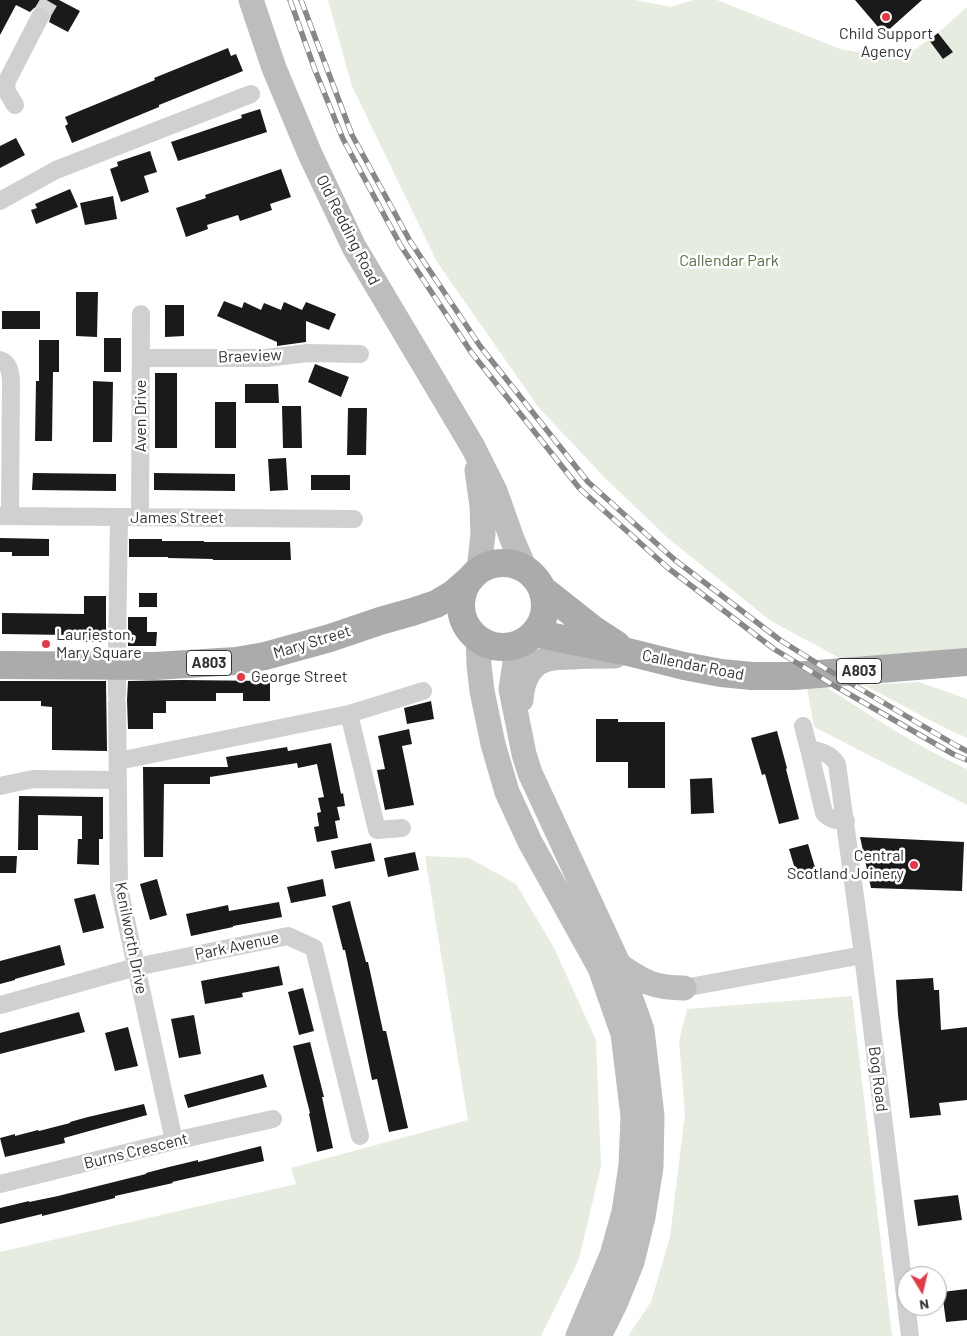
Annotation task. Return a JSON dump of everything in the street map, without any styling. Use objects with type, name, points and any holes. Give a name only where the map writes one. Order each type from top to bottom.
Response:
[{"type":"main road","name":"Old Redding Road","points":[[251,0],[274,68],[310,154],[354,247],[473,447],[495,491],[512,539],[534,579]]},
{"type":"main road","name":"Old Redding Road","points":[[473,447],[482,506],[483,534],[474,575]]},
{"type":"main road","name":"A803","points":[[474,575],[493,564],[503,562],[515,564],[534,579]]},
{"type":"main road","name":"Mary Street","points":[[0,665],[117,658],[155,666],[205,664],[264,656],[330,638],[436,604],[453,594],[474,575]]},
{"type":"main road","points":[[474,575],[463,591],[461,601],[462,614],[475,643],[482,692],[507,792],[530,842],[600,968],[623,1034],[633,1116],[631,1165],[624,1212],[612,1255],[578,1336]]},
{"type":"main road","points":[[534,579],[545,600],[540,626],[524,646],[516,694],[524,754],[539,794],[620,965],[642,1030],[652,1116],[651,1167],[643,1217],[632,1262],[615,1304],[599,1336]]},
{"type":"main road","name":"Callendar Road","points":[[534,579],[594,630],[640,655]]},
{"type":"main road","name":"Mary Street","points":[[412,612],[454,618],[475,643]]},
{"type":"main road","name":"A803","points":[[475,643],[501,647],[524,646]]},
{"type":"main road","name":"Callendar Road","points":[[524,646],[640,655],[722,673],[766,676],[794,676],[967,662]]},
{"type":"main road","points":[[516,694],[533,668],[544,660],[586,656],[640,655]]},
{"type":"main road","points":[[620,965],[638,979],[652,985],[667,988],[684,988]]},
{"type":"main road","points":[[642,1030],[650,1014],[660,1002],[684,988]]},
{"type":"street","points":[[14,105],[6,90],[7,81],[40,17]]},
{"type":"street","points":[[0,201],[56,170],[251,94]]},
{"type":"street","name":"Aven Drive","points":[[140,517],[141,314]]},
{"type":"street","name":"Braeview","points":[[141,358],[266,358],[308,353],[360,354]]},
{"type":"street","points":[[0,360],[5,362],[10,370],[11,380],[5,516]]},
{"type":"street","name":"James Street","points":[[5,516],[354,519]]},
{"type":"street","points":[[117,658],[118,517]]},
{"type":"street","name":"Kenilworth Drive","points":[[117,658],[119,888],[174,1141]]},
{"type":"street","points":[[118,761],[348,714],[423,691]]},
{"type":"street","points":[[348,714],[377,830],[402,828]]},
{"type":"street","points":[[803,726],[824,813],[833,820],[846,821]]},
{"type":"street","name":"Bog Road","points":[[809,749],[827,754],[837,764],[846,821],[910,1336]]},
{"type":"street","points":[[0,786],[33,779],[118,780]]},
{"type":"street","name":"Park Avenue","points":[[0,1004],[136,967],[288,936],[314,948],[360,1136]]},
{"type":"street","points":[[684,988],[863,955]]},
{"type":"street","name":"Burns Crescent","points":[[0,1184],[174,1141],[273,1119]]},
{"type":"green space","name":"Callendar Park","points":[[328,0],[635,0],[671,7],[694,0],[717,0],[840,49],[874,55],[916,49],[938,33],[967,7],[967,650],[851,664],[771,621],[669,539],[606,479],[539,408],[437,262],[352,86]]},
{"type":"green space","points":[[919,682],[967,699],[967,738],[864,685]]},
{"type":"green space","points":[[826,687],[913,741],[967,769],[967,805],[814,727],[807,688]]},
{"type":"green space","points":[[425,856],[469,858],[516,884],[554,948],[596,1040],[601,1166],[579,1259],[541,1336],[0,1336],[0,1252],[296,1184],[291,1168],[468,1120]]},
{"type":"green space","points":[[852,996],[892,1336],[628,1336],[651,1302],[670,1237],[685,1114],[679,1041],[687,1009]]},
{"type":"building","points":[[0,0],[59,0],[80,11],[68,32],[49,22],[51,16],[45,8],[39,6],[30,12],[16,5],[0,35]]},
{"type":"building","name":"Child Support Agency","points":[[855,0],[922,0],[884,34]]},
{"type":"building","points":[[938,33],[953,52],[943,59],[929,40]]},
{"type":"building","points":[[228,48],[231,56],[236,54],[243,71],[72,143],[65,126],[68,124],[65,117]]},
{"type":"building","points":[[260,109],[267,132],[178,161],[171,142],[242,118],[241,115]]},
{"type":"building","points":[[16,138],[25,155],[0,168],[0,146]]},
{"type":"building","points":[[150,151],[157,172],[144,176],[149,192],[121,202],[110,169],[118,166],[117,162]]},
{"type":"building","points":[[281,169],[291,197],[270,204],[272,210],[240,221],[238,215],[207,225],[208,229],[186,237],[176,208],[206,198],[205,195]]},
{"type":"building","points":[[70,189],[78,207],[36,224],[31,210],[37,208],[35,204]]},
{"type":"building","points":[[113,196],[117,219],[85,225],[80,203]]},
{"type":"building","points":[[76,292],[98,292],[97,337],[76,336]]},
{"type":"building","points":[[224,301],[242,308],[244,302],[261,310],[264,303],[281,310],[284,302],[302,310],[306,302],[336,314],[329,330],[306,321],[306,342],[277,346],[277,342],[217,316]]},
{"type":"building","points":[[165,305],[184,305],[184,336],[165,337]]},
{"type":"building","points":[[2,311],[40,311],[40,329],[2,329]]},
{"type":"building","points":[[104,338],[121,338],[121,372],[104,372]]},
{"type":"building","points":[[39,340],[59,340],[59,372],[53,372],[52,441],[35,441],[36,381],[39,381]]},
{"type":"building","points":[[315,364],[349,377],[341,397],[308,382]]},
{"type":"building","points":[[155,373],[177,373],[177,448],[155,448]]},
{"type":"building","points":[[93,381],[113,382],[112,442],[93,442]]},
{"type":"building","points":[[245,384],[278,384],[279,403],[245,403]]},
{"type":"building","points":[[215,402],[236,402],[236,448],[215,448]]},
{"type":"building","points":[[282,406],[301,406],[302,448],[283,448]]},
{"type":"building","points":[[348,408],[367,408],[366,455],[347,455]]},
{"type":"building","points":[[286,458],[288,490],[270,491],[268,459]]},
{"type":"building","points":[[33,473],[116,474],[116,491],[32,490]]},
{"type":"building","points":[[154,473],[235,474],[235,491],[154,490]]},
{"type":"building","points":[[311,475],[350,475],[350,490],[311,490]]},
{"type":"building","points":[[0,538],[49,539],[49,556],[12,556],[12,552],[0,552]]},
{"type":"building","points":[[129,539],[204,542],[290,542],[291,560],[129,557]]},
{"type":"building","points":[[139,593],[157,593],[157,607],[139,607]]},
{"type":"building","points":[[84,596],[106,596],[106,642],[83,642],[84,639],[69,638],[69,635],[2,634],[2,613],[84,614]]},
{"type":"building","points":[[128,617],[147,617],[147,632],[157,632],[156,646],[128,646]]},
{"type":"building","points":[[0,681],[106,681],[107,751],[52,750],[52,707],[41,706],[41,701],[0,701]]},
{"type":"building","points":[[128,681],[270,681],[270,701],[243,701],[243,693],[216,693],[216,701],[166,701],[166,713],[153,713],[153,729],[128,729]]},
{"type":"building","points":[[431,701],[434,719],[407,724],[404,708]]},
{"type":"building","points":[[596,719],[618,719],[618,722],[665,722],[665,788],[628,788],[628,762],[596,762]]},
{"type":"building","points":[[409,729],[412,744],[402,746],[414,805],[385,810],[377,770],[385,769],[378,736]]},
{"type":"building","points":[[777,731],[799,819],[779,824],[765,774],[762,775],[751,738]]},
{"type":"building","points":[[331,743],[345,806],[337,807],[340,820],[335,821],[338,838],[317,842],[314,827],[319,826],[317,813],[321,812],[318,798],[324,797],[317,764],[298,768],[297,763],[210,777],[210,784],[164,784],[163,857],[144,857],[143,767],[228,767],[226,757],[287,747],[288,751]]},
{"type":"building","points":[[712,778],[714,813],[691,814],[690,779]]},
{"type":"building","points":[[19,796],[103,797],[103,839],[99,839],[99,865],[77,864],[78,839],[82,839],[82,816],[38,815],[38,850],[18,850]]},
{"type":"building","name":"Central Scotland Joinery","points":[[860,837],[964,842],[962,891],[871,888]]},
{"type":"building","points":[[371,843],[375,861],[335,869],[331,851]]},
{"type":"building","points":[[808,844],[817,874],[798,879],[789,849]]},
{"type":"building","points":[[415,852],[419,870],[388,877],[384,858]]},
{"type":"building","points":[[0,856],[17,856],[16,873],[0,873]]},
{"type":"building","points":[[157,879],[167,915],[150,920],[140,884]]},
{"type":"building","points":[[323,879],[326,896],[291,903],[287,887]]},
{"type":"building","points":[[95,894],[104,928],[83,933],[74,899]]},
{"type":"building","points":[[350,901],[366,962],[368,962],[383,1031],[386,1031],[408,1128],[389,1132],[377,1079],[372,1080],[345,950],[343,950],[332,906]]},
{"type":"building","points":[[279,902],[282,917],[191,936],[186,914],[228,905],[229,911]]},
{"type":"building","points":[[60,945],[65,965],[0,984],[0,961]]},
{"type":"building","points":[[279,966],[283,985],[242,993],[243,997],[205,1004],[201,981]]},
{"type":"building","points":[[933,978],[934,990],[939,990],[941,1030],[967,1027],[967,1100],[939,1103],[941,1115],[910,1118],[898,1015],[896,980]]},
{"type":"building","points":[[303,988],[314,1031],[299,1035],[288,992]]},
{"type":"building","points":[[79,1012],[85,1032],[0,1054],[0,1033]]},
{"type":"building","points":[[194,1015],[201,1054],[179,1058],[171,1019]]},
{"type":"building","points":[[128,1027],[138,1066],[115,1071],[105,1033]]},
{"type":"building","points":[[310,1042],[324,1097],[322,1097],[333,1148],[317,1152],[310,1113],[293,1046]]},
{"type":"building","points":[[263,1074],[267,1087],[188,1108],[184,1095]]},
{"type":"building","points":[[144,1104],[147,1115],[64,1138],[65,1143],[5,1157],[0,1138],[39,1131]]},
{"type":"building","points":[[261,1146],[264,1161],[115,1196],[115,1198],[42,1216],[42,1214],[0,1224],[0,1208],[58,1196],[169,1167],[198,1160],[198,1162]]},
{"type":"building","points":[[958,1195],[962,1220],[918,1226],[914,1200]]},
{"type":"building","points":[[967,1289],[967,1320],[946,1322],[947,1291]]},
{"type":"tunnel","points":[[40,17],[50,0]]},
{"type":"railway","points":[[290,0],[315,70],[343,139],[401,246],[471,352],[580,489],[668,568],[774,649],[953,754],[967,760]]},
{"type":"railway","points":[[301,0],[352,135],[410,241],[480,346],[588,482],[675,560],[780,640],[967,751]]},
{"type":"place","name":"Child Support Agency","points":[[886,17]]},
{"type":"place","name":"Laurieston, Mary Square","points":[[46,644]]},
{"type":"place","name":"George Street","points":[[241,677]]},
{"type":"place","name":"Central Scotland Joinery","points":[[914,865]]}]
